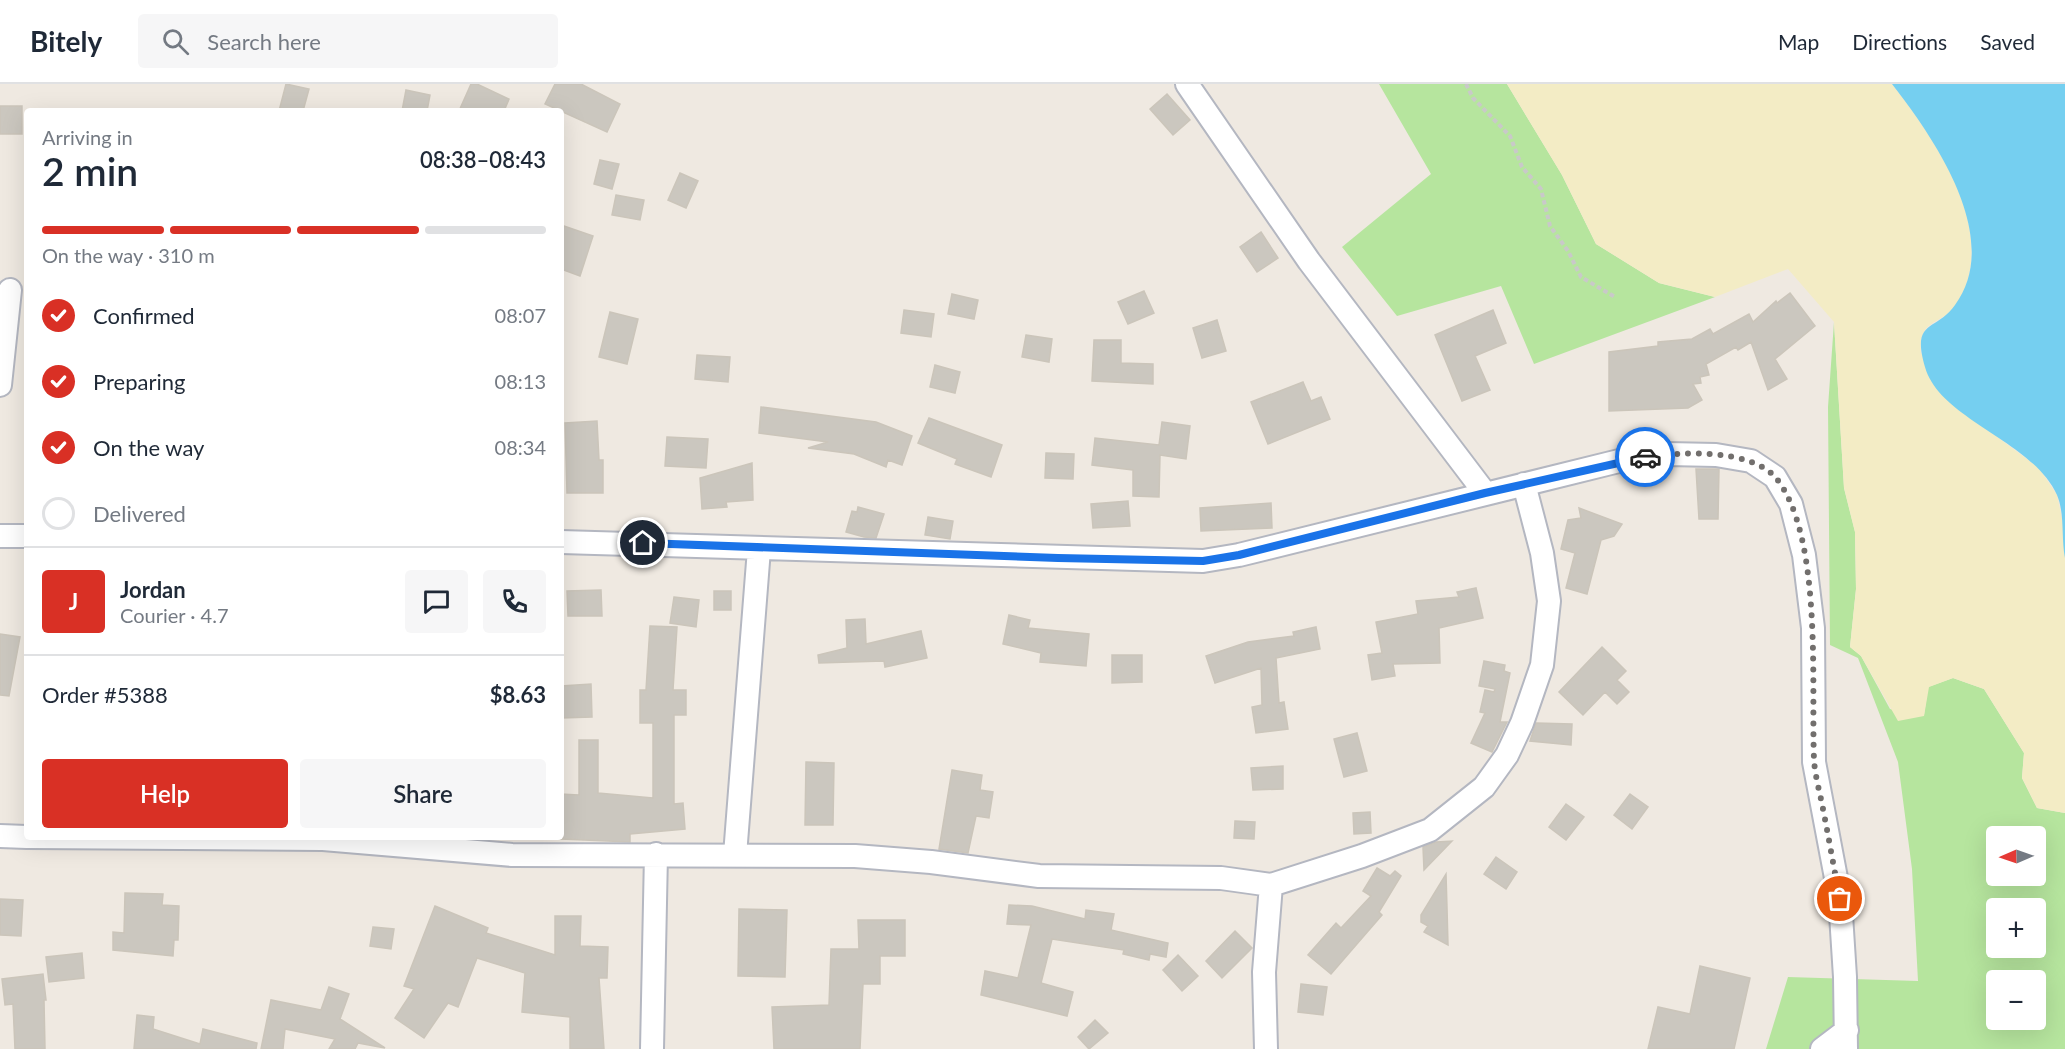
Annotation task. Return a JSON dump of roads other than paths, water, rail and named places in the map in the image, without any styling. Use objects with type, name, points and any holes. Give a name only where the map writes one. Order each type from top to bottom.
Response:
[{"type":"street","points":[[1187,84],[1309,261],[1485,493]]},
{"type":"street","points":[[0,386],[10,290]]},
{"type":"street","points":[[564,542],[1203,561],[1239,555],[1619,461],[1667,454],[1716,455],[1751,461],[1775,477],[1791,504],[1804,555],[1813,628],[1814,762],[1840,899],[1846,1039],[1822,1049]]},
{"type":"street","points":[[334,840],[512,855],[855,856],[1039,876],[1221,878],[1271,885],[1362,856],[1430,830],[1484,787],[1507,755],[1522,723],[1542,666],[1549,601],[1542,552],[1524,484]]},
{"type":"street","points":[[0,536],[24,536]]},
{"type":"street","points":[[735,855],[759,549]]},
{"type":"street","points":[[0,836],[24,837]]},
{"type":"street","points":[[652,1049],[656,854]]},
{"type":"street","points":[[1266,1049],[1264,972],[1271,885]]},
{"type":"water","points":[[1892,84],[2065,84],[2065,558],[2059,502],[2045,476],[2028,459],[1948,402],[1934,385],[1925,367],[1921,352],[1923,333],[1955,305],[1968,278],[1972,250],[1968,220],[1958,190],[1926,132]]}]
